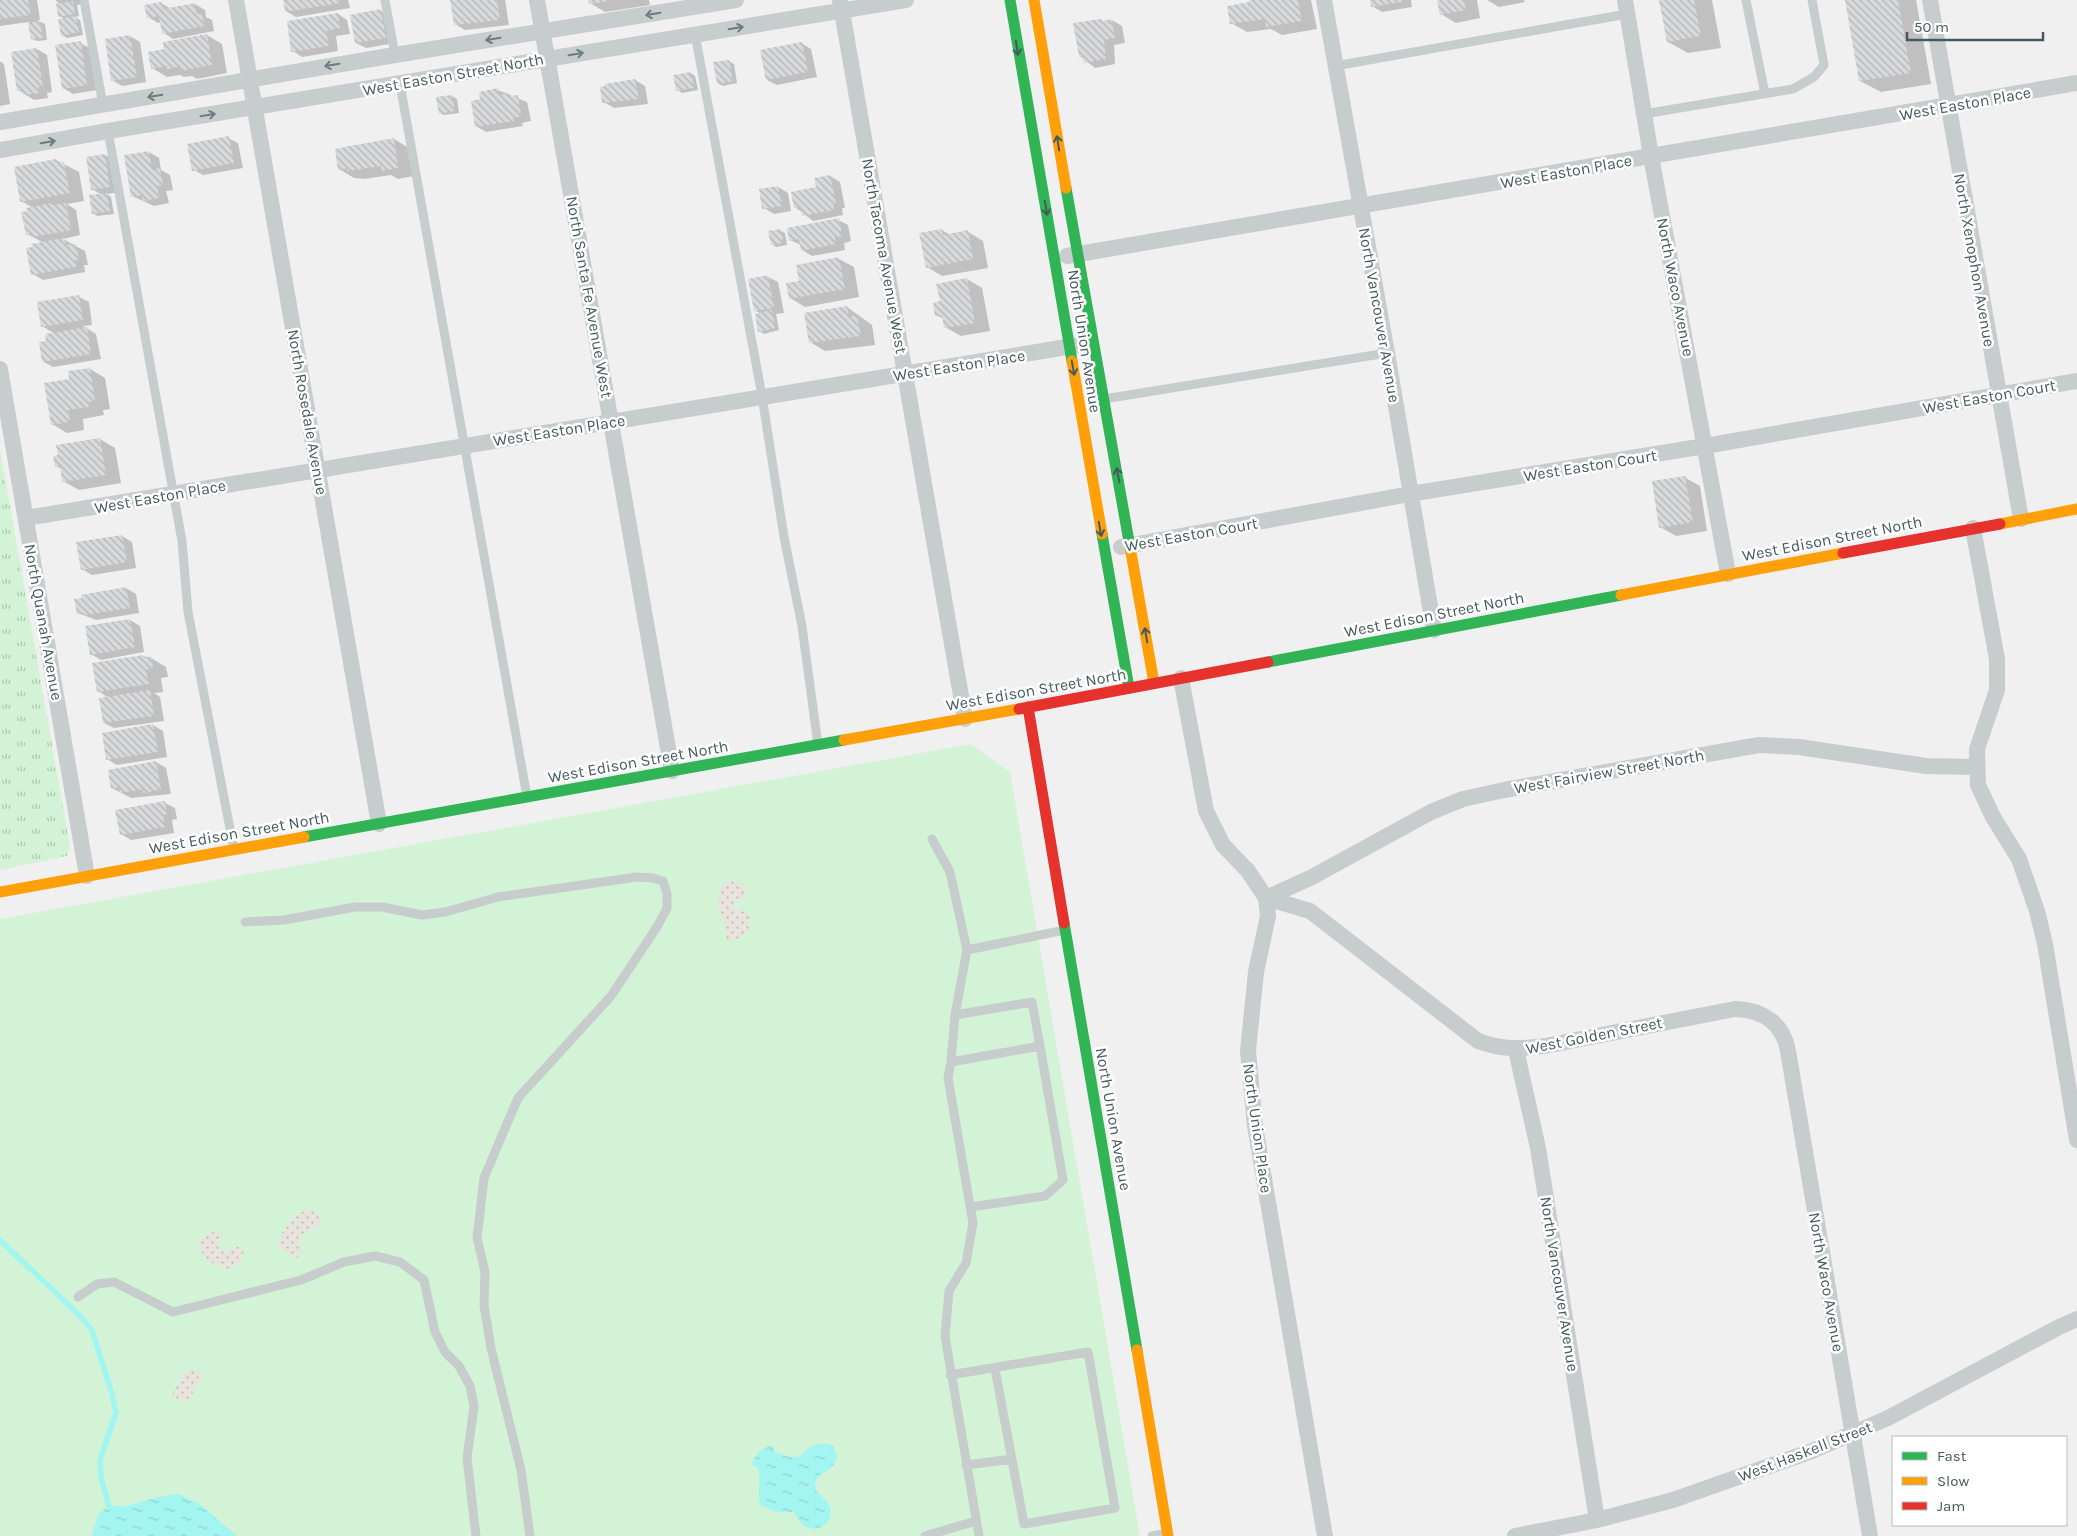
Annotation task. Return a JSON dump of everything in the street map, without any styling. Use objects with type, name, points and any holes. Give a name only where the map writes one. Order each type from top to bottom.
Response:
[{"type":"street","name":"North Rosedale Avenue","points":[[236,0],[379,824]]},
{"type":"street","name":"North Santa Fe Avenue West","points":[[537,0],[672,771]]},
{"type":"street","name":"West Easton Street North","points":[[0,122],[395,54],[543,32],[690,4],[736,0]]},
{"type":"street","name":"West Easton Street North","points":[[0,150],[108,130],[254,108],[695,34],[841,6],[906,0]]},
{"type":"street","name":"North Union Avenue","points":[[1010,0],[1129,688]]},
{"type":"street","name":"North Union Avenue","points":[[1034,0],[1077,255],[1131,546],[1154,683]]},
{"type":"street","name":"North Vancouver Avenue","points":[[1324,0],[1434,630]]},
{"type":"street","name":"North Xenophon Avenue","points":[[1930,0],[2021,519]]},
{"type":"street","name":"North Tacoma Avenue West","points":[[841,6],[965,718]]},
{"type":"street","name":"North Waco Avenue","points":[[1626,7],[1651,156],[1706,446],[1728,574]]},
{"type":"street","name":"West Easton Place","points":[[1055,258],[2077,83]]},
{"type":"street","name":"West Easton Place","points":[[26,518],[318,468],[1093,343]]},
{"type":"street","name":"North Quanah Avenue","points":[[0,369],[87,876]]},
{"type":"street","name":"West Easton Court","points":[[1104,550],[1410,494],[1706,446],[2077,381]]},
{"type":"street","name":"West Edison Street North","points":[[0,892],[1028,707],[2077,509]]},
{"type":"street","points":[[1973,528],[1998,659],[1997,690],[1977,749],[1976,767],[1982,794],[2019,859],[2037,911],[2045,944],[2077,1140]]},
{"type":"street","points":[[1181,678],[1206,811],[1223,845],[1248,871],[1266,898]]},
{"type":"street","name":"North Union Avenue","points":[[1028,707],[1168,1535]]},
{"type":"street","name":"West Fairview Street North","points":[[1266,898],[1312,877],[1431,812],[1463,799],[1504,790],[1759,745],[1800,747],[1926,766],[1976,767]]},
{"type":"street","name":"West Golden Street","points":[[1266,898],[1310,911],[1478,1041],[1494,1047],[1516,1050],[1735,1009],[1760,1012],[1781,1030]]},
{"type":"street","name":"North Union Place","points":[[1266,898],[1268,916],[1256,972],[1250,1018],[1248,1051],[1250,1086],[1258,1145],[1325,1536]]},
{"type":"street","name":"North Waco Avenue","points":[[1781,1030],[1788,1051],[1870,1536]]},
{"type":"street","name":"North Vancouver Avenue","points":[[1516,1050],[1538,1148],[1597,1520]]},
{"type":"street","name":"West Haskell Street","points":[[1515,1536],[1597,1520],[1673,1500],[1853,1435],[2077,1319]]},
{"type":"lane","points":[[84,0],[103,105]]},
{"type":"lane","points":[[385,0],[395,54]]},
{"type":"lane","points":[[1746,0],[1765,94]]},
{"type":"lane","points":[[1644,114],[1793,89],[1814,77],[1824,65],[1812,0]]},
{"type":"lane","points":[[1335,66],[1626,7]]},
{"type":"lane","points":[[695,34],[762,396],[784,537],[802,626],[818,745]]},
{"type":"lane","points":[[400,84],[527,797]]},
{"type":"lane","points":[[108,130],[182,541],[188,612],[234,849]]},
{"type":"lane","points":[[1103,399],[1387,353]]},
{"type":"lane","points":[[932,839],[950,872],[967,950],[954,1015],[948,1078],[973,1223],[966,1263],[949,1291],[945,1314],[945,1336],[978,1536]]},
{"type":"lane","points":[[245,922],[284,920],[356,907],[382,907],[422,914],[445,912],[498,897],[637,877],[663,881],[667,894],[668,908],[658,927],[611,996],[518,1098],[484,1178],[477,1238],[485,1272],[484,1304],[491,1348],[522,1470],[530,1536]]},
{"type":"lane","points":[[967,950],[1065,930]]},
{"type":"lane","points":[[954,1015],[1032,1002],[1063,1180],[1045,1196],[970,1207]]},
{"type":"lane","points":[[951,1062],[1040,1046]]},
{"type":"lane","points":[[78,1297],[97,1284],[114,1282],[172,1312],[301,1280],[344,1262],[375,1256],[400,1262],[424,1280],[435,1332],[445,1352],[459,1366],[470,1386],[474,1406],[467,1458],[476,1536]]},
{"type":"lane","points":[[950,1375],[1088,1352],[1115,1508],[1024,1524],[995,1369]]},
{"type":"lane","points":[[966,1465],[1012,1458]]},
{"type":"lane","points":[[925,1536],[976,1522]]},
{"type":"lane","points":[[1152,1536],[1168,1535]]},
{"type":"green space","points":[[0,449],[70,847],[67,856],[0,870]]},
{"type":"green space","points":[[971,744],[1010,772],[1140,1536],[0,1536],[0,919]]},
{"type":"sand","points":[[732,881],[745,884],[746,898],[734,902],[732,908],[749,913],[751,919],[748,924],[749,929],[740,938],[727,940],[726,926],[719,908],[718,899],[724,882]]},
{"type":"sand","points":[[304,1211],[313,1211],[320,1216],[321,1224],[299,1238],[301,1251],[298,1258],[282,1251],[278,1244],[288,1224]]},
{"type":"sand","points":[[214,1231],[222,1233],[218,1243],[219,1250],[226,1252],[233,1247],[239,1247],[244,1253],[239,1262],[229,1269],[218,1266],[205,1257],[200,1247],[198,1241]]},
{"type":"sand","points":[[199,1370],[202,1378],[188,1400],[179,1400],[172,1394],[186,1371]]},
{"type":"water","points":[[820,1443],[832,1445],[837,1455],[836,1461],[831,1468],[821,1475],[816,1482],[816,1490],[829,1505],[830,1517],[822,1527],[814,1529],[804,1525],[793,1512],[775,1512],[761,1505],[758,1468],[751,1465],[759,1452],[769,1446],[773,1445],[774,1452],[795,1457]]},
{"type":"water","points":[[179,1494],[201,1505],[237,1536],[92,1536],[98,1517],[108,1507],[122,1506]]},
{"type":"building","points":[[0,0],[28,0],[31,15],[0,19]]},
{"type":"building","points":[[283,0],[340,0],[340,3],[285,12]]},
{"type":"building","points":[[450,0],[497,0],[500,20],[454,25]]},
{"type":"building","points":[[588,0],[609,0],[609,1],[589,4]]},
{"type":"building","points":[[1249,0],[1298,0],[1302,21],[1266,27],[1265,19],[1230,24],[1227,6],[1249,2]]},
{"type":"building","points":[[1370,0],[1402,0],[1402,2],[1371,7]]},
{"type":"building","points":[[1437,0],[1464,0],[1466,10],[1440,15]]},
{"type":"building","points":[[1659,0],[1694,0],[1701,36],[1667,42]]},
{"type":"building","points":[[1845,0],[1898,0],[1911,73],[1859,81]]},
{"type":"building","points":[[73,1],[75,14],[58,17],[56,4]]},
{"type":"building","points":[[161,2],[163,9],[195,3],[197,14],[202,13],[204,26],[162,34],[159,16],[147,18],[144,5]]},
{"type":"building","points":[[381,9],[386,38],[355,43],[350,15]]},
{"type":"building","points":[[338,13],[340,28],[326,31],[329,46],[291,52],[287,21]]},
{"type":"building","points":[[76,16],[79,32],[61,36],[58,19]]},
{"type":"building","points":[[1101,19],[1102,21],[1112,19],[1115,38],[1104,40],[1106,59],[1084,63],[1083,56],[1079,57],[1073,23]]},
{"type":"building","points":[[40,21],[43,38],[31,39],[28,23]]},
{"type":"building","points":[[207,34],[212,65],[181,71],[180,67],[167,69],[167,66],[151,69],[148,52],[164,49],[163,42]]},
{"type":"building","points":[[130,35],[137,77],[111,81],[105,39]]},
{"type":"building","points":[[81,41],[87,85],[62,89],[55,45]]},
{"type":"building","points":[[802,42],[808,72],[766,80],[760,50]]},
{"type":"building","points":[[37,48],[43,87],[38,87],[39,93],[23,95],[22,90],[17,91],[11,52]]},
{"type":"building","points":[[729,60],[733,81],[717,84],[713,62]]},
{"type":"building","points":[[691,72],[694,88],[676,91],[673,75]]},
{"type":"building","points":[[635,79],[639,99],[602,103],[600,87],[605,86],[605,84]]},
{"type":"building","points":[[498,88],[499,95],[509,93],[509,96],[518,95],[521,116],[513,118],[514,121],[475,127],[471,101],[480,99],[479,92]]},
{"type":"building","points":[[452,95],[455,111],[439,114],[436,97]]},
{"type":"building","points":[[229,136],[234,163],[192,171],[187,144]]},
{"type":"building","points":[[394,138],[398,168],[382,171],[381,166],[347,171],[347,168],[338,170],[335,149]]},
{"type":"building","points":[[149,151],[152,170],[160,168],[163,185],[157,186],[159,198],[143,201],[142,195],[131,197],[124,155]]},
{"type":"building","points":[[105,154],[110,187],[91,190],[86,157]]},
{"type":"building","points":[[56,159],[57,163],[64,162],[70,193],[20,202],[14,167]]},
{"type":"building","points":[[830,175],[836,203],[833,203],[834,210],[802,216],[800,206],[794,208],[791,192],[816,187],[814,178]]},
{"type":"building","points":[[778,186],[782,206],[762,209],[759,189]]},
{"type":"building","points":[[107,193],[110,211],[92,214],[89,195]]},
{"type":"building","points":[[51,203],[52,205],[66,203],[71,230],[32,237],[31,234],[26,235],[21,212],[27,211],[26,208]]},
{"type":"building","points":[[839,218],[842,236],[835,237],[836,244],[801,251],[799,239],[789,241],[787,228]]},
{"type":"building","points":[[781,229],[783,243],[771,245],[768,231]]},
{"type":"building","points":[[942,229],[943,235],[968,230],[973,259],[926,268],[919,233]]},
{"type":"building","points":[[64,238],[66,245],[76,244],[79,260],[75,260],[76,267],[31,275],[26,248],[32,247],[31,244]]},
{"type":"building","points":[[839,257],[845,289],[789,299],[786,283],[799,281],[796,265]]},
{"type":"building","points":[[768,275],[774,308],[754,311],[748,279]]},
{"type":"building","points":[[967,278],[975,323],[944,328],[942,315],[935,316],[933,303],[940,301],[936,284]]},
{"type":"building","points":[[79,295],[83,320],[41,327],[37,302]]},
{"type":"building","points":[[847,306],[849,317],[857,315],[861,336],[809,343],[804,313]]},
{"type":"building","points":[[772,310],[775,328],[758,332],[755,314]]},
{"type":"building","points":[[87,327],[91,354],[42,362],[39,342],[46,341],[45,334]]},
{"type":"building","points":[[90,368],[95,401],[88,402],[89,407],[68,410],[70,422],[51,425],[44,383],[69,379],[68,371]]},
{"type":"building","points":[[100,438],[106,475],[62,482],[60,466],[55,467],[53,456],[58,455],[56,445]]},
{"type":"building","points":[[1685,476],[1693,522],[1659,528],[1652,481]]},
{"type":"building","points":[[122,535],[127,562],[81,570],[76,542]]},
{"type":"building","points":[[126,587],[130,608],[85,615],[84,613],[77,614],[74,599],[82,598],[81,595]]},
{"type":"building","points":[[130,619],[135,647],[90,655],[85,626]]},
{"type":"building","points":[[143,655],[144,658],[151,656],[153,668],[146,670],[149,684],[97,692],[92,663]]},
{"type":"building","points":[[150,690],[154,716],[103,723],[99,698]]},
{"type":"building","points":[[153,724],[158,752],[106,760],[102,733]]},
{"type":"building","points":[[156,761],[161,789],[143,793],[143,789],[120,793],[119,787],[111,789],[108,770]]},
{"type":"building","points":[[165,801],[167,814],[163,815],[165,827],[120,835],[115,810]]},
{"type":"waterway","points":[[0,1240],[78,1314],[92,1330],[116,1413],[100,1460],[101,1478],[109,1506]]},
{"type":"traffic: fast","points":[[1010,0],[1072,361]]},
{"type":"traffic: fast","points":[[1066,188],[1130,547]]},
{"type":"traffic: fast","points":[[1102,534],[1129,688]]},
{"type":"traffic: fast","points":[[1268,662],[1621,595]]},
{"type":"traffic: fast","points":[[304,837],[844,740]]},
{"type":"traffic: fast","points":[[1064,923],[1137,1350]]},
{"type":"traffic: slow","points":[[1034,0],[1066,188]]},
{"type":"traffic: slow","points":[[1072,361],[1102,534]]},
{"type":"traffic: slow","points":[[2000,524],[2077,509]]},
{"type":"traffic: slow","points":[[1130,547],[1154,683]]},
{"type":"traffic: slow","points":[[1621,595],[1843,553]]},
{"type":"traffic: slow","points":[[844,740],[1019,709]]},
{"type":"traffic: slow","points":[[0,892],[304,837]]},
{"type":"traffic: slow","points":[[1137,1350],[1168,1536]]},
{"type":"traffic: jam","points":[[1843,553],[2000,524]]},
{"type":"traffic: jam","points":[[1019,709],[1268,662]]},
{"type":"traffic: jam","points":[[1028,707],[1064,923]]}]
